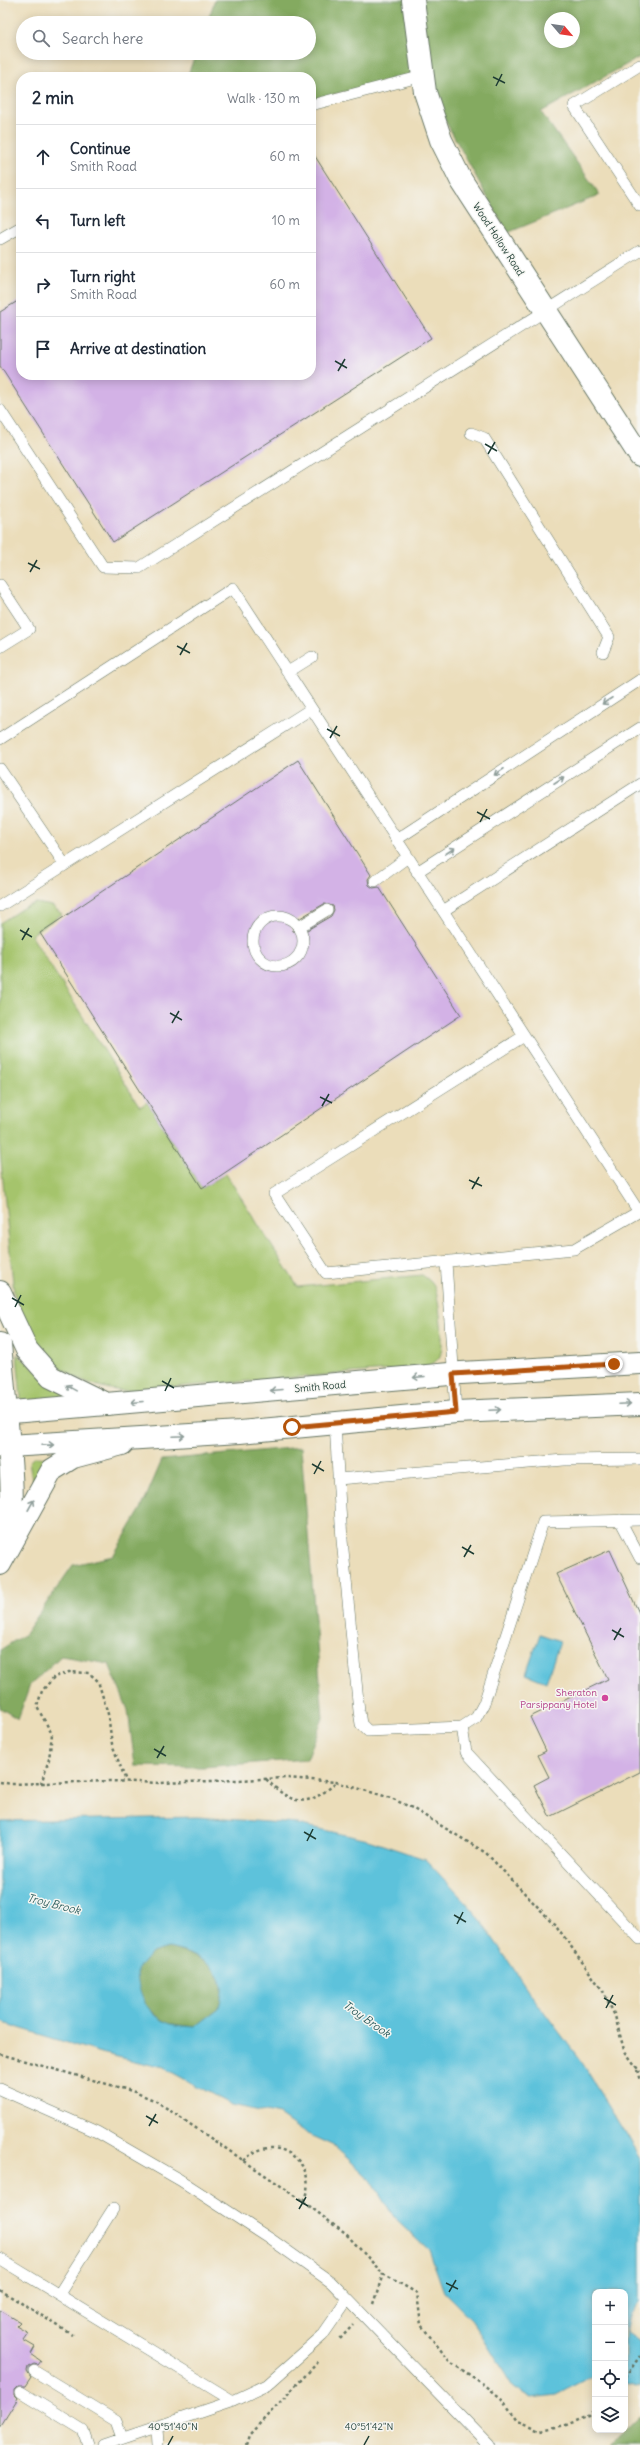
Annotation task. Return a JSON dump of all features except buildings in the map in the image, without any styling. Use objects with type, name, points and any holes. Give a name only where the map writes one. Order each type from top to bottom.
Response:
[{"type":"main road","name":"Wood Hollow Road","points":[[413,0],[425,92],[441,140],[461,180],[640,456]]},
{"type":"main road","points":[[0,1292],[27,1350],[52,1377],[106,1404]]},
{"type":"main road","points":[[0,1344],[4,1446],[11,1512],[0,1547]]},
{"type":"main road","name":"Smith Road","points":[[3,1413],[453,1374],[640,1363]]},
{"type":"main road","points":[[4,1446],[335,1424],[456,1412],[640,1404]]},
{"type":"main road","points":[[0,1564],[52,1470],[73,1457],[140,1438]]},
{"type":"lane","points":[[640,64],[574,106],[640,206]]},
{"type":"lane","points":[[316,104],[423,76]]},
{"type":"lane","points":[[0,239],[16,230]]},
{"type":"lane","points":[[0,410],[103,567],[139,568],[546,312],[640,251]]},
{"type":"lane","points":[[471,433],[484,438],[609,637],[602,652]]},
{"type":"lane","points":[[0,585],[29,629],[0,647]]},
{"type":"lane","points":[[0,739],[233,588],[639,1212],[574,1249],[326,1273],[274,1194],[524,1036]]},
{"type":"lane","points":[[288,672],[312,657]]},
{"type":"lane","points":[[396,840],[640,680]]},
{"type":"lane","points":[[0,906],[311,709]]},
{"type":"lane","points":[[417,872],[640,728]]},
{"type":"lane","points":[[0,768],[65,865]]},
{"type":"lane","points":[[443,911],[640,784]]},
{"type":"lane","points":[[375,881],[408,857]]},
{"type":"lane","points":[[299,927],[327,910]]},
{"type":"lane","points":[[282,917],[293,921],[299,927],[303,943],[296,958],[282,966],[266,963],[260,958],[253,943],[254,935],[262,922],[270,918],[282,917]]},
{"type":"lane","points":[[446,1262],[456,1412]]},
{"type":"lane","points":[[335,1424],[340,1469],[338,1479],[361,1724],[368,1731],[462,1728],[476,1718],[482,1707],[544,1522],[640,1520]]},
{"type":"lane","points":[[338,1479],[564,1460],[640,1459]]},
{"type":"lane","points":[[620,1520],[640,1558]]},
{"type":"lane","points":[[462,1728],[466,1752],[640,1938]]},
{"type":"lane","points":[[0,2089],[97,2132],[180,2180],[294,2255],[331,2282],[489,2445]]},
{"type":"lane","points":[[59,2294],[113,2209]]},
{"type":"lane","points":[[0,2258],[233,2401]]},
{"type":"lane","points":[[103,2445],[233,2401],[267,2385],[322,2336],[347,2300]]},
{"type":"lane","points":[[34,2371],[116,2421],[122,2438]]},
{"type":"lane","points":[[22,2392],[83,2430],[88,2445]]},
{"type":"lane","points":[[157,2427],[158,2445]]},
{"type":"path","points":[[41,1784],[49,1758],[52,1734],[37,1707],[42,1691],[54,1677],[69,1672],[89,1673],[98,1681],[108,1714],[112,1744],[126,1781]]},
{"type":"path","points":[[0,1782],[11,1784],[126,1781],[161,1783],[288,1778],[336,1782],[369,1790],[412,1808],[467,1840],[486,1853],[557,1927],[603,1991],[616,2016],[624,2050],[636,2070],[640,2081]]},
{"type":"path","points":[[266,1779],[285,1797],[302,1800],[310,1800],[336,1782]]},
{"type":"path","points":[[0,2054],[132,2091],[156,2102],[303,2201],[348,2236],[383,2274],[417,2293],[421,2325],[432,2336],[450,2362],[485,2385],[502,2399],[518,2421],[541,2430],[566,2426],[589,2416],[592,2413]]},
{"type":"path","points":[[636,2070],[640,2072]]},
{"type":"path","points":[[244,2161],[262,2148],[271,2147],[289,2152],[301,2163],[307,2175],[308,2189],[303,2201]]},
{"type":"path","points":[[374,2304],[383,2274]]},
{"type":"path","points":[[0,2290],[74,2335]]},
{"type":"path","points":[[337,2342],[353,2325]]},
{"type":"path","points":[[246,2445],[249,2435],[326,2354]]},
{"type":"path","points":[[628,2373],[640,2356]]},
{"type":"green space","points":[[215,0],[640,0],[640,57],[541,112],[600,195],[507,233],[419,73],[316,99],[316,72],[189,72],[193,60],[316,60],[316,16],[209,16]]},
{"type":"green space","points":[[36,903],[52,906],[62,914],[31,935],[140,1107],[147,1102],[202,1188],[226,1174],[298,1287],[422,1275],[425,1277],[432,1283],[437,1295],[442,1345],[439,1358],[436,1361],[426,1367],[122,1391],[101,1387],[82,1380],[66,1371],[52,1360],[40,1347],[29,1331],[14,1293],[0,1151],[0,923],[21,909]]},
{"type":"green space","points":[[17,1354],[66,1395],[65,1399],[24,1403],[21,1399]]},
{"type":"green space","points":[[301,1447],[323,1718],[307,1759],[203,1767],[135,1766],[128,1710],[109,1664],[61,1656],[30,1685],[18,1719],[0,1708],[0,1650],[25,1634],[73,1565],[113,1556],[141,1509],[162,1460]]},
{"type":"green space","points":[[34,1457],[52,1458],[35,1479],[32,1480],[29,1462]]},
{"type":"green space","points":[[168,1948],[201,1960],[214,1971],[222,1986],[219,2008],[194,2027],[166,2023],[148,2008],[138,1990],[137,1970],[151,1953]]},
{"type":"green space","points":[[640,2416],[640,2445],[611,2445],[623,2433],[628,2433],[628,2428]]},
{"type":"water","points":[[540,1634],[560,1641],[546,1682],[526,1674]]},
{"type":"water","name":"Troy Brook","points":[[197,1817],[297,1824],[368,1840],[425,1859],[475,1912],[530,1993],[583,2064],[640,2158],[640,2301],[630,2315],[628,2324],[628,2289],[592,2289],[592,2377],[556,2395],[531,2398],[513,2387],[472,2320],[444,2292],[429,2250],[394,2217],[371,2180],[334,2146],[303,2132],[279,2115],[232,2105],[164,2068],[97,2052],[0,2022],[0,1821]],"holes":[[[168,1948],[185,1952],[208,1964],[214,1970],[222,1986],[219,2008],[194,2027],[180,2026],[166,2022],[153,2013],[144,2000],[137,1978],[137,1970],[151,1953]]]},
{"type":"water","points":[[628,2333],[640,2342],[640,2387],[628,2384]]},
{"type":"place","name":"Sheraton Parsippany Hotel","points":[[605,1698]]},
{"type":"route","points":[[292,1427],[456,1412],[453,1374],[614,1364]]}]
